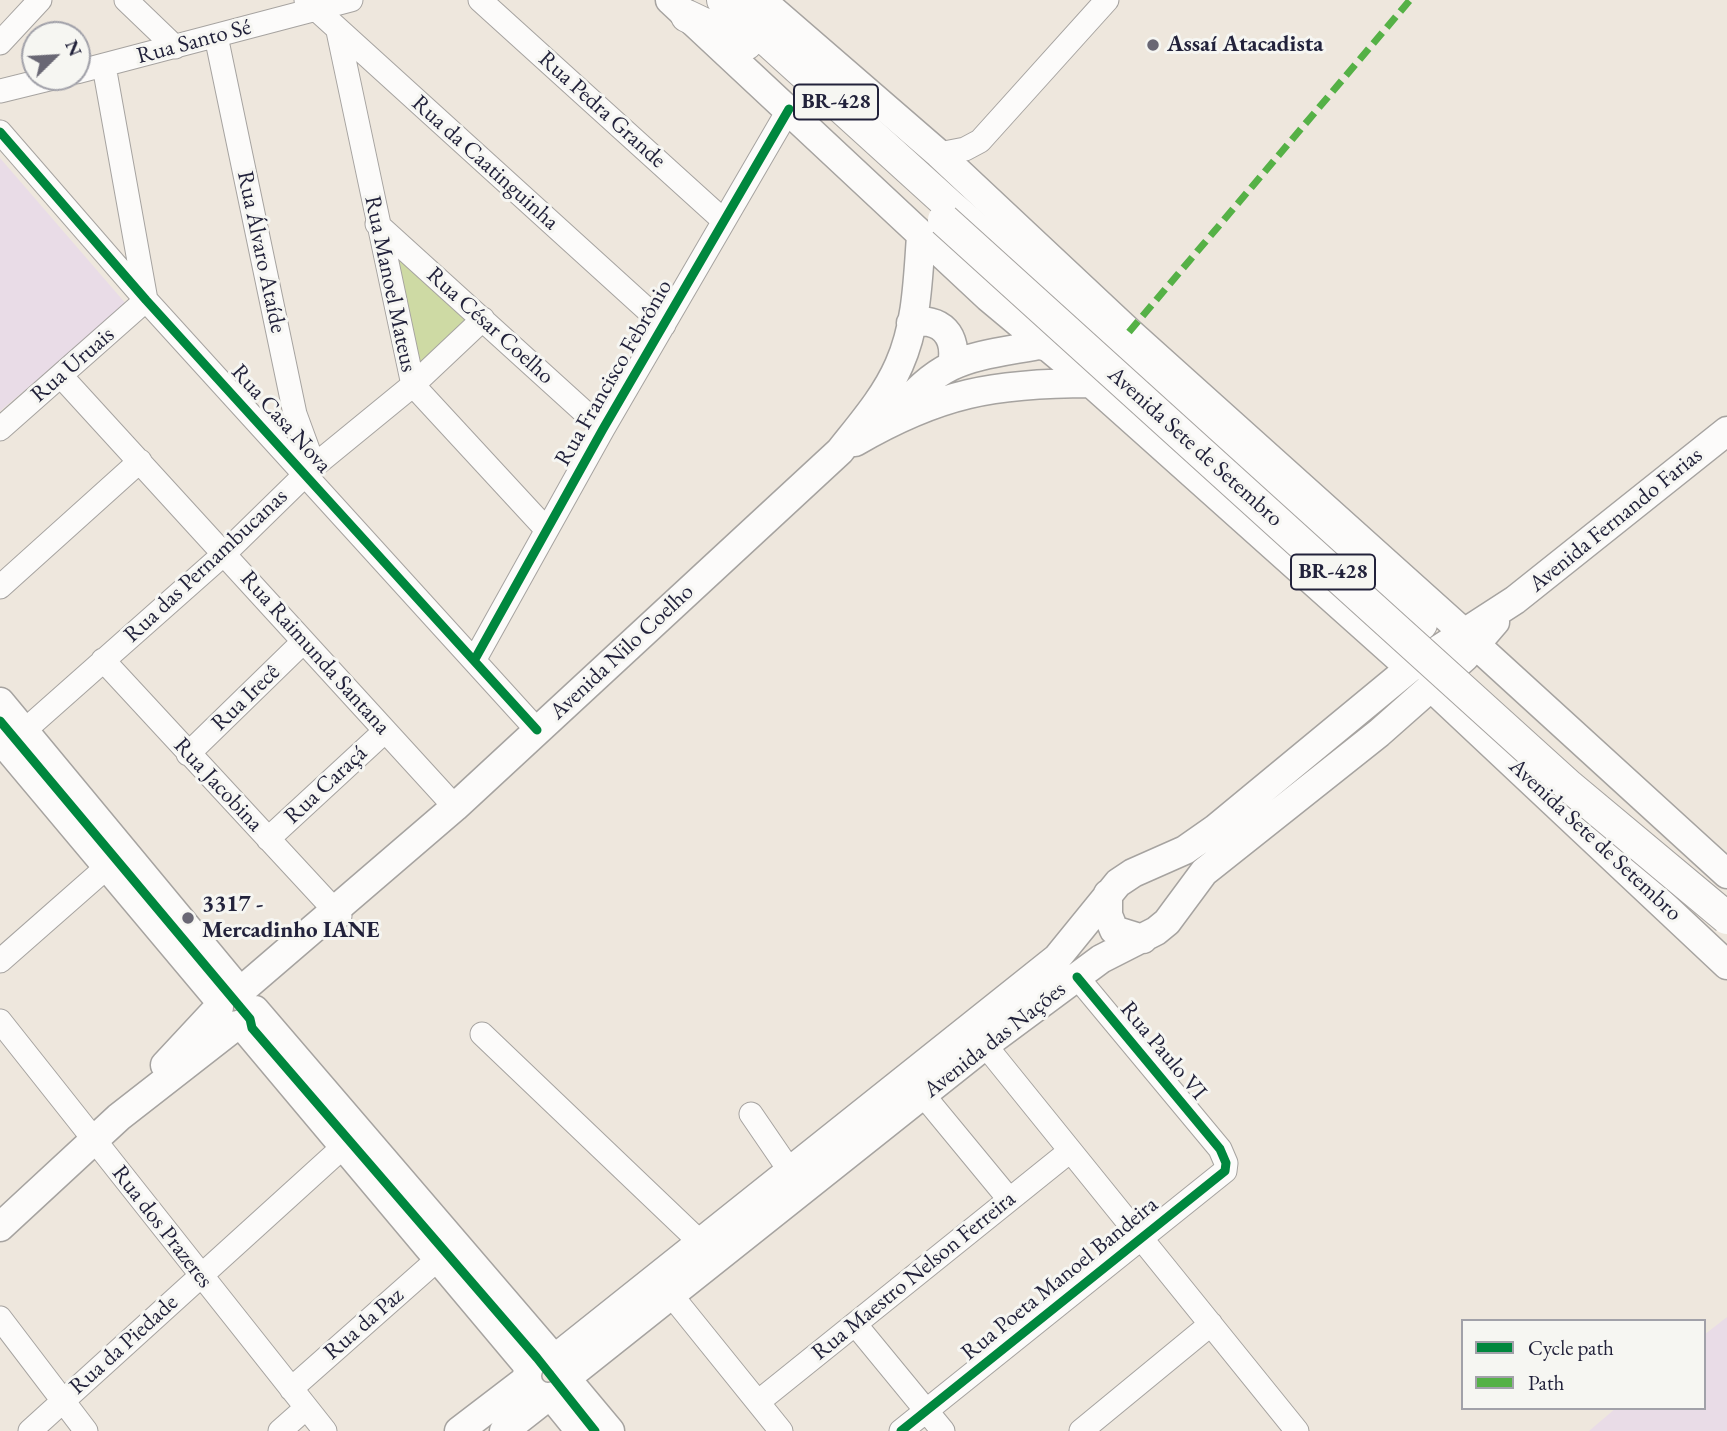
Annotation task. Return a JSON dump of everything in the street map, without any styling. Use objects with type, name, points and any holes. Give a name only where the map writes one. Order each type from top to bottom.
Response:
[{"type":"highway","name":"Avenida Sete de Setembro","points":[[723,0],[947,212],[1077,341],[1569,786],[1727,918]]},
{"type":"highway","name":"Avenida Sete de Setembro","points":[[685,5],[747,44],[1275,488],[1672,858],[1727,902]]},
{"type":"highway","points":[[1044,344],[1077,341]]},
{"type":"main road","name":"Avenida Sete de Setembro","points":[[761,0],[939,154],[947,212],[1044,344],[1091,383],[1376,641],[1409,667]]},
{"type":"main road","name":"Avenida Sete de Setembro","points":[[685,5],[789,109],[947,212],[1469,639],[1727,874]]},
{"type":"main road","points":[[841,451],[889,385],[900,363],[947,212]]},
{"type":"main road","points":[[911,323],[932,321],[944,328],[954,343],[952,365]]},
{"type":"main road","points":[[890,422],[915,390],[952,365],[972,358],[1044,344]]},
{"type":"main road","points":[[841,451],[890,422],[960,394],[1034,383],[1091,383]]},
{"type":"main road","name":"Avenida Fernando Farias","points":[[1469,639],[1727,431]]},
{"type":"main road","name":"Avenida Nilo Coelho","points":[[93,1140],[372,880],[455,807],[841,451]]},
{"type":"main road","name":"Avenida das Nações","points":[[504,1431],[550,1376],[800,1179],[1057,958],[1108,894],[1133,873],[1185,850],[1215,829],[1409,667],[1469,639]]},
{"type":"main road","name":"Avenida das Nações","points":[[800,1179],[924,1096],[985,1045],[1101,959],[1143,939],[1167,922],[1204,872],[1422,695],[1469,639]]},
{"type":"main road","points":[[1376,641],[1387,662],[1389,674],[1386,686]]},
{"type":"main road","name":"Avenida Sete de Setembro","points":[[1422,695],[1727,965]]},
{"type":"main road","points":[[0,702],[7,740],[107,867],[238,1006],[343,1147],[438,1259],[550,1376],[610,1431]]},
{"type":"main road","points":[[7,740],[238,1006],[550,1376],[580,1431]]},
{"type":"main road","points":[[1108,894],[1108,915],[1114,930],[1125,936],[1143,939]]},
{"type":"main road","points":[[0,1227],[93,1140]]},
{"type":"main road","name":"Avenida das Nações","points":[[459,1431],[550,1376],[672,1296],[711,1249]]},
{"type":"street","points":[[0,43],[40,0]]},
{"type":"street","points":[[127,0],[174,47]]},
{"type":"street","name":"Rua Santo Sé","points":[[91,69],[216,36],[311,4],[351,0]]},
{"type":"street","name":"Rua Pedra Grande","points":[[480,0],[724,220]]},
{"type":"street","points":[[947,212],[980,141],[1107,0]]},
{"type":"street","name":"Rua da Caatinguinha","points":[[311,4],[664,325]]},
{"type":"street","name":"Rua Manoel Mateus","points":[[338,31],[413,385],[546,529]]},
{"type":"street","name":"Rua Álvaro Ataíde","points":[[216,36],[290,392],[309,470]]},
{"type":"street","points":[[104,66],[146,300]]},
{"type":"street","points":[[0,91],[21,86]]},
{"type":"street","name":"Rua Francisco Febrônio","points":[[475,659],[603,429],[789,109]]},
{"type":"street","name":"Rua Casa Nova","points":[[0,132],[146,300],[309,470],[537,730]]},
{"type":"street","points":[[939,154],[965,149],[980,141]]},
{"type":"street","name":"Rua César Coelho","points":[[377,224],[603,429]]},
{"type":"street","name":"Rua Uruais","points":[[0,429],[146,300]]},
{"type":"street","name":"Rua das Pernambucanas","points":[[7,740],[225,553],[309,470],[413,385],[483,319]]},
{"type":"street","name":"Rua Raimunda Santana","points":[[61,376],[455,807]]},
{"type":"street","points":[[0,587],[140,461]]},
{"type":"street","name":"Rua Irecê","points":[[188,754],[303,642]]},
{"type":"street","name":"Rua Jacobina","points":[[103,660],[337,913]]},
{"type":"street","name":"Rua Caraçá","points":[[268,839],[385,731]]},
{"type":"street","points":[[0,961],[107,867]]},
{"type":"street","name":"Rua Paulo VI","points":[[1077,977],[1220,1149]]},
{"type":"street","name":"Rua dos Prazeres","points":[[0,1021],[325,1431]]},
{"type":"street","points":[[482,1034],[711,1249]]},
{"type":"street","points":[[985,1045],[1210,1324],[1287,1427]]},
{"type":"street","points":[[924,1096],[1009,1199]]},
{"type":"street","points":[[751,1114],[800,1179]]},
{"type":"street","name":"Rua da Piedade","points":[[30,1431],[343,1147]]},
{"type":"street","name":"Rua Poeta Manoel Bandeira","points":[[901,1431],[1218,1178],[1226,1163],[1220,1149]]},
{"type":"street","name":"Rua Maestro Nelson Ferreira","points":[[758,1402],[1070,1151]]},
{"type":"street","name":"Rua da Paz","points":[[291,1389],[438,1259]]},
{"type":"street","points":[[672,1296],[781,1431]]},
{"type":"street","points":[[0,1318],[86,1431]]},
{"type":"street","points":[[855,1324],[943,1431]]},
{"type":"street","points":[[1081,1431],[1210,1324]]},
{"type":"street","points":[[279,1431],[306,1408]]},
{"type":"shaded area","points":[[0,158],[127,305],[0,411]]},
{"type":"shaded area","points":[[1727,1317],[1727,1431],[1589,1431],[1614,1410],[1706,1410],[1706,1333]]},
{"type":"green space","points":[[382,235],[471,320],[414,380]]},
{"type":"marked path","points":[[1129,332],[1410,0]]},
{"type":"cycle path","points":[[475,659],[603,429],[789,109]]},
{"type":"cycle path","points":[[0,132],[146,300],[537,730]]},
{"type":"cycle path","points":[[0,721],[250,1019],[252,1028],[537,1358],[595,1431]]},
{"type":"cycle path","points":[[901,1431],[1225,1171],[1226,1163],[1220,1149],[1077,977]]},
{"type":"place","name":"Assaí Atacadista","points":[[1153,45]]},
{"type":"place","name":"3317 - Mercadinho IANE","points":[[188,918]]}]
